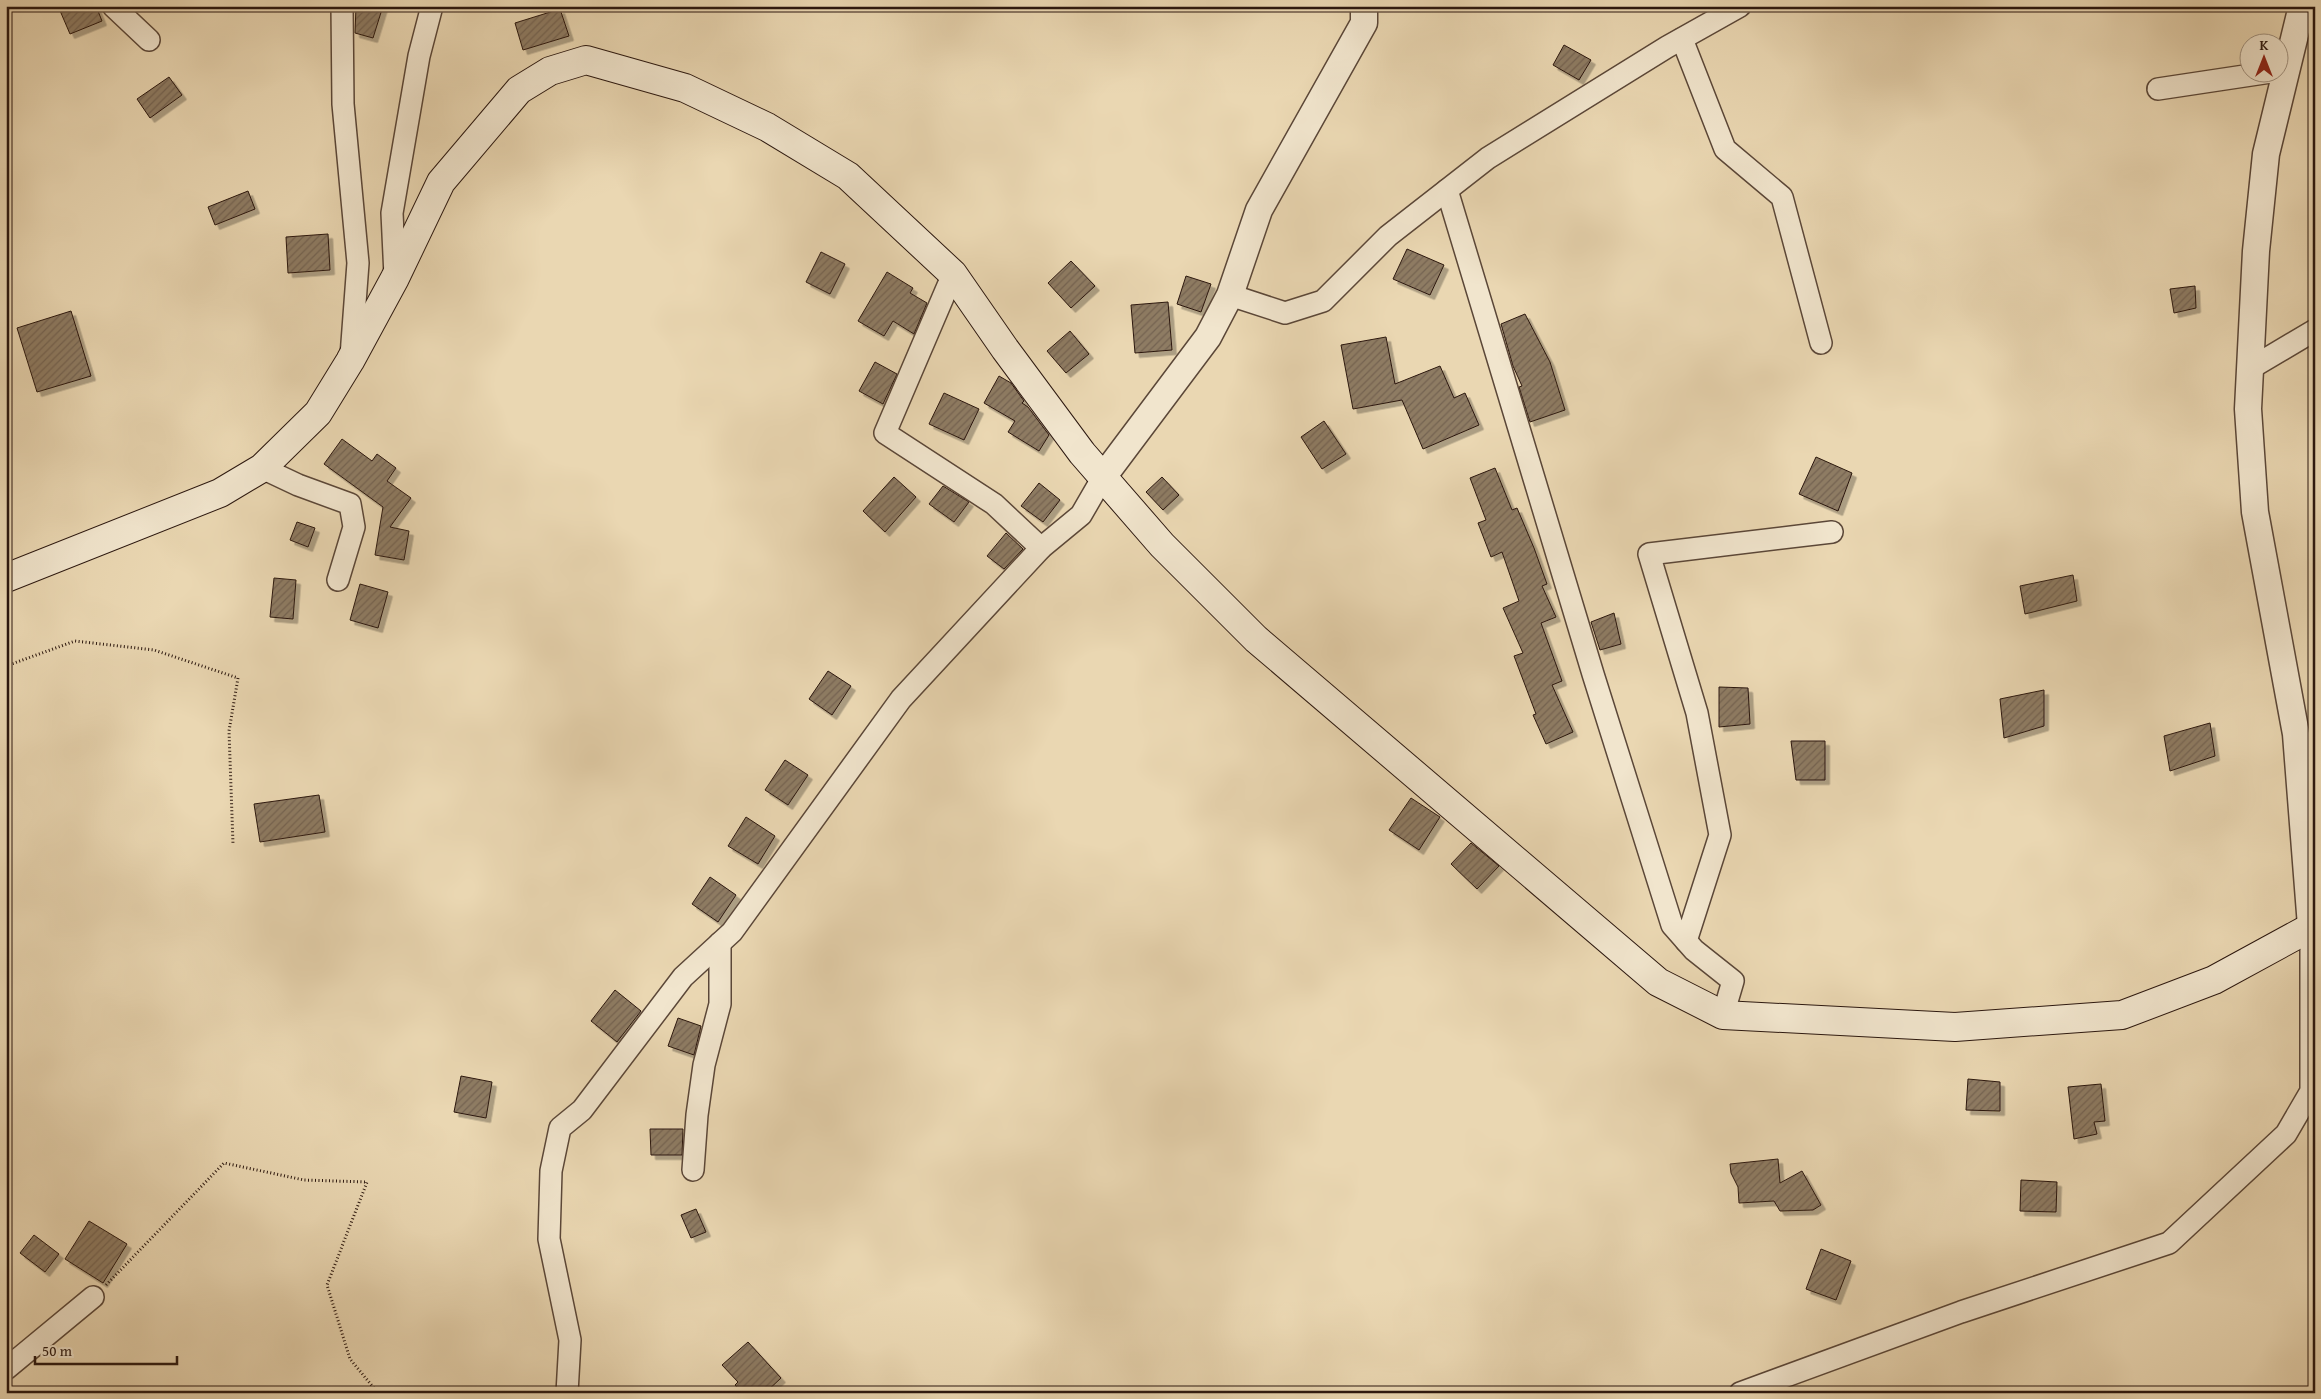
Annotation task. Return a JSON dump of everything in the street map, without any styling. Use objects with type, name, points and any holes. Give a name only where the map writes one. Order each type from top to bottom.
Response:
[{"type":"main road","points":[[6,578],[220,493],[262,468],[318,413],[350,361],[396,278],[441,182],[519,90],[550,70],[586,60],[685,88],[767,127],[848,176],[953,274],[1082,453],[1162,545],[1256,639],[1658,982],[1723,1015],[1793,1017],[1955,1028],[2122,1015],[2214,980],[2313,926]]},
{"type":"street","points":[[113,6],[149,40]]},
{"type":"street","points":[[342,6],[343,104],[358,262],[350,361]]},
{"type":"street","points":[[396,278],[392,213],[419,56],[432,6]]},
{"type":"street","points":[[567,1393],[570,1340],[549,1239],[551,1171],[560,1128],[582,1110],[683,977],[732,932],[901,699],[1041,548],[1081,515],[1103,477],[1208,337],[1230,295],[1259,210],[1364,23],[1364,6]]},
{"type":"street","points":[[1230,295],[1285,313],[1323,301],[1388,236],[1488,158],[1682,38],[1740,6]]},
{"type":"street","points":[[2288,46],[2302,6]]},
{"type":"street","points":[[1682,38],[1726,149],[1782,197],[1821,343]]},
{"type":"street","points":[[2158,89],[2238,77]]},
{"type":"street","points":[[1740,1393],[1961,1312],[2169,1243],[2286,1134],[2313,1099],[2313,926],[2296,734],[2255,512],[2248,409],[2256,251],[2266,154],[2277,82]]},
{"type":"street","points":[[1447,190],[1593,674],[1672,925],[1686,941],[1733,981],[1723,1015]]},
{"type":"street","points":[[953,274],[885,433],[994,504],[1041,548]]},
{"type":"street","points":[[2251,368],[2315,330]]},
{"type":"street","points":[[262,468],[298,485],[350,504],[354,527],[338,580]]},
{"type":"street","points":[[1686,941],[1720,835],[1697,713],[1649,554],[1832,532]]},
{"type":"street","points":[[693,1170],[697,1115],[704,1066],[720,1004],[720,944]]},
{"type":"street","points":[[6,1369],[93,1297]]},
{"type":"path","points":[[6,666],[76,642],[154,650],[238,678],[228,730],[233,844]]},
{"type":"path","points":[[93,1297],[224,1163],[304,1180],[367,1182],[327,1285],[350,1359],[378,1393]]},
{"type":"building","points":[[58,6],[96,6],[102,21],[70,34]]},
{"type":"building","points":[[356,6],[383,6],[373,38],[355,33]]},
{"type":"building","points":[[560,9],[569,36],[523,50],[515,23]]},
{"type":"building","points":[[1564,45],[1591,60],[1579,80],[1553,65]]},
{"type":"building","points":[[169,77],[182,95],[150,118],[137,99]]},
{"type":"building","points":[[248,191],[255,209],[215,225],[208,207]]},
{"type":"building","points":[[328,234],[330,270],[288,273],[286,237]]},
{"type":"building","points":[[1407,249],[1444,265],[1430,295],[1393,279]]},
{"type":"building","points":[[821,252],[845,264],[830,294],[806,282]]},
{"type":"building","points":[[1071,261],[1095,286],[1071,308],[1048,283]]},
{"type":"building","points":[[887,272],[913,288],[910,293],[927,303],[914,334],[893,321],[884,336],[858,321]]},
{"type":"building","points":[[1186,276],[1211,284],[1201,312],[1177,304]]},
{"type":"building","points":[[2195,286],[2196,308],[2174,313],[2170,289]]},
{"type":"building","points":[[1168,302],[1172,350],[1135,353],[1131,305]]},
{"type":"building","points":[[71,311],[91,376],[37,392],[17,328]]},
{"type":"building","points":[[1525,314],[1550,362],[1565,410],[1530,422],[1519,387],[1522,386],[1513,366],[1501,324]]},
{"type":"building","points":[[1070,331],[1089,354],[1066,373],[1047,351]]},
{"type":"building","points":[[1386,337],[1395,384],[1440,366],[1454,398],[1465,393],[1479,425],[1423,449],[1402,400],[1353,409],[1341,345]]},
{"type":"building","points":[[875,362],[897,374],[883,404],[859,391]]},
{"type":"building","points":[[999,376],[1011,383],[1024,401],[1022,403],[1028,407],[1049,435],[1039,451],[1008,432],[1015,421],[984,403]]},
{"type":"building","points":[[944,393],[979,409],[964,440],[929,424]]},
{"type":"building","points":[[1324,421],[1346,454],[1322,469],[1301,437]]},
{"type":"building","points":[[342,439],[372,461],[377,454],[396,468],[387,481],[411,498],[390,527],[409,531],[404,560],[375,555],[383,507],[324,464]]},
{"type":"building","points":[[1816,457],[1852,473],[1838,511],[1799,494]]},
{"type":"building","points":[[1495,468],[1512,510],[1517,508],[1534,548],[1547,584],[1542,586],[1556,617],[1541,623],[1562,681],[1552,685],[1573,732],[1546,744],[1533,715],[1536,714],[1514,656],[1523,653],[1503,608],[1519,601],[1502,552],[1491,557],[1478,523],[1486,520],[1470,478]]},
{"type":"building","points":[[894,477],[916,497],[885,532],[863,511]]},
{"type":"building","points":[[1162,477],[1179,495],[1163,510],[1146,492]]},
{"type":"building","points":[[1039,483],[1060,500],[1043,522],[1021,506]]},
{"type":"building","points":[[943,486],[969,502],[954,522],[929,504]]},
{"type":"building","points":[[297,522],[315,528],[308,547],[290,540]]},
{"type":"building","points":[[1006,533],[1023,549],[1004,569],[987,556]]},
{"type":"building","points":[[2073,575],[2077,601],[2025,614],[2020,586]]},
{"type":"building","points":[[274,578],[296,580],[293,619],[270,617]]},
{"type":"building","points":[[360,584],[388,592],[378,628],[350,620]]},
{"type":"building","points":[[1614,613],[1621,644],[1600,650],[1591,622]]},
{"type":"building","points":[[828,671],[851,686],[832,715],[809,699]]},
{"type":"building","points":[[1719,687],[1748,688],[1750,724],[1719,727]]},
{"type":"building","points":[[2044,690],[2044,726],[2004,738],[2000,699]]},
{"type":"building","points":[[2210,723],[2215,756],[2170,771],[2164,736]]},
{"type":"building","points":[[1791,741],[1825,741],[1825,780],[1796,780]]},
{"type":"building","points":[[785,760],[808,775],[788,805],[765,790]]},
{"type":"building","points":[[319,795],[325,832],[260,842],[254,804]]},
{"type":"building","points":[[1411,798],[1440,817],[1419,850],[1389,830]]},
{"type":"building","points":[[746,817],[775,836],[758,864],[728,846]]},
{"type":"building","points":[[1471,843],[1499,866],[1477,889],[1451,864]]},
{"type":"building","points":[[710,877],[736,895],[718,922],[692,904]]},
{"type":"building","points":[[615,990],[641,1011],[617,1042],[591,1021]]},
{"type":"building","points":[[678,1018],[701,1026],[694,1055],[668,1046]]},
{"type":"building","points":[[461,1076],[492,1082],[486,1118],[454,1112]]},
{"type":"building","points":[[1968,1079],[2000,1082],[2000,1111],[1966,1110]]},
{"type":"building","points":[[2101,1084],[2105,1121],[2094,1122],[2097,1134],[2074,1139],[2068,1087]]},
{"type":"building","points":[[650,1129],[683,1129],[682,1155],[651,1155]]},
{"type":"building","points":[[1778,1159],[1780,1183],[1802,1171],[1821,1205],[1813,1210],[1780,1211],[1774,1201],[1739,1203],[1738,1187],[1731,1173],[1730,1164]]},
{"type":"building","points":[[2021,1180],[2057,1182],[2056,1212],[2020,1211]]},
{"type":"building","points":[[696,1209],[706,1232],[691,1238],[681,1215]]},
{"type":"building","points":[[89,1221],[127,1244],[103,1283],[65,1259]]},
{"type":"building","points":[[34,1235],[59,1254],[45,1272],[20,1253]]},
{"type":"building","points":[[1821,1249],[1851,1261],[1836,1300],[1806,1289]]},
{"type":"building","points":[[748,1342],[781,1378],[765,1393],[742,1393],[735,1385],[738,1382],[722,1365]]}]
